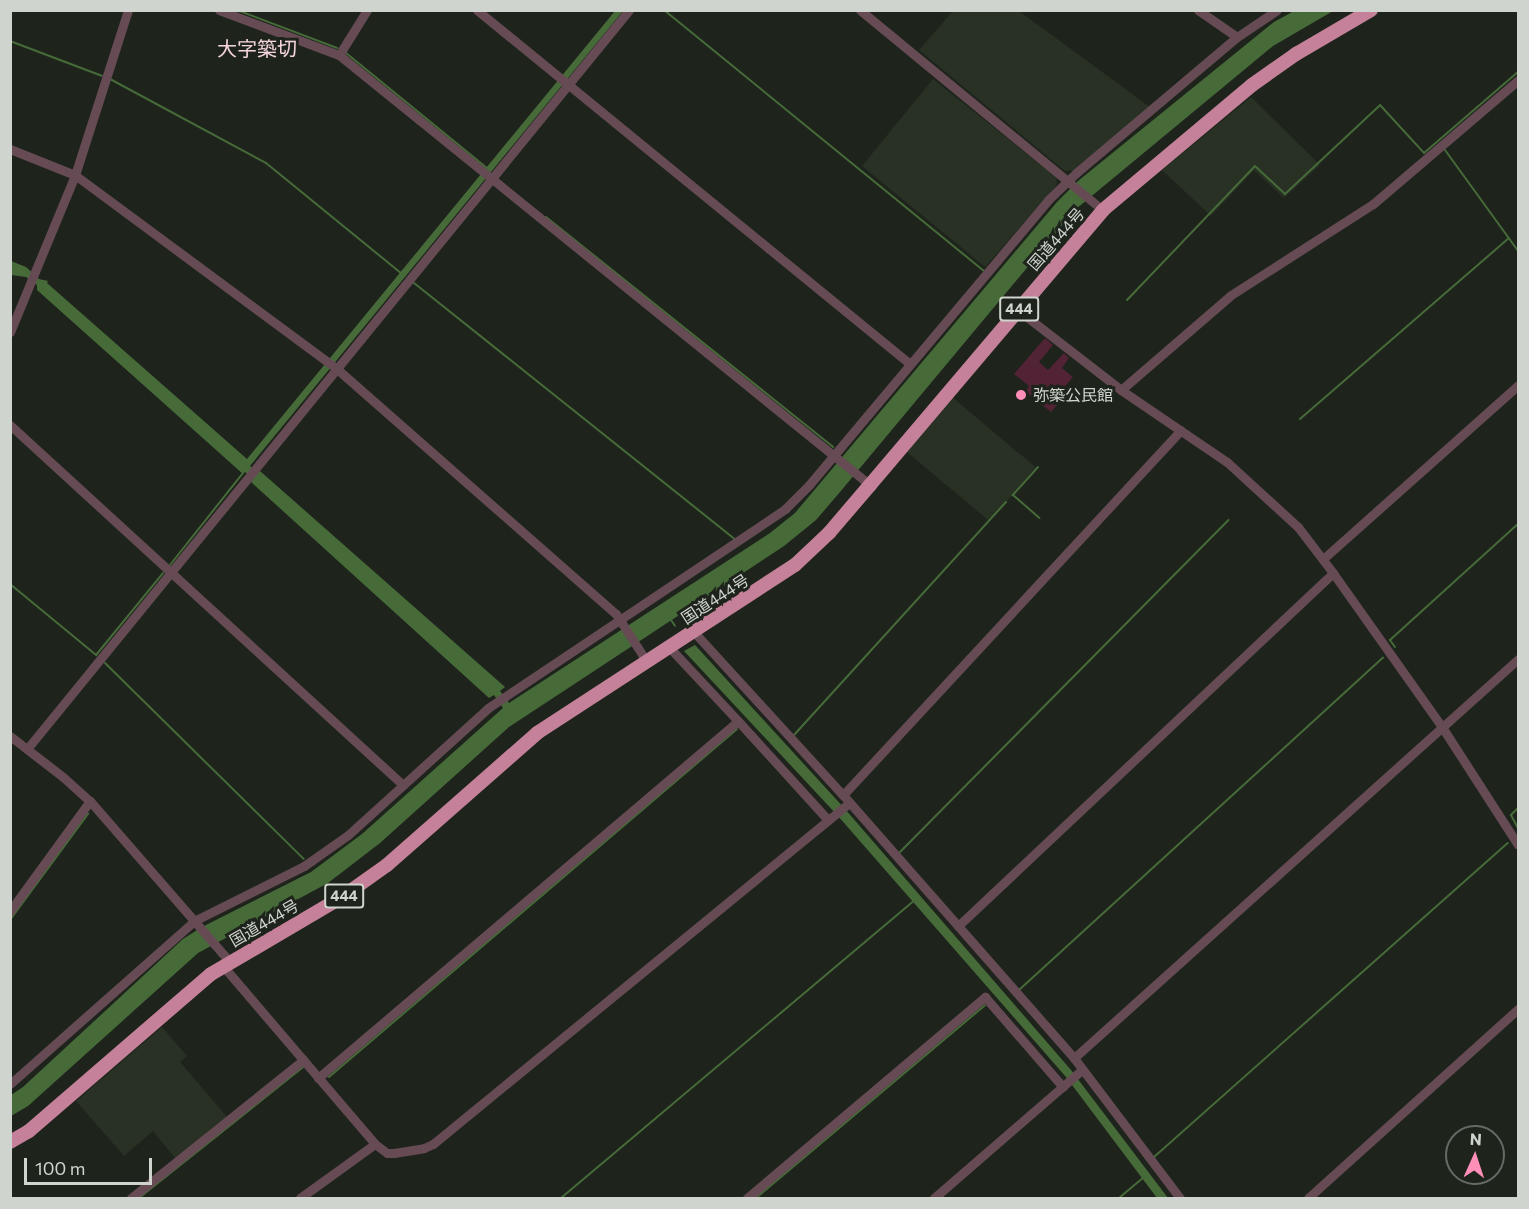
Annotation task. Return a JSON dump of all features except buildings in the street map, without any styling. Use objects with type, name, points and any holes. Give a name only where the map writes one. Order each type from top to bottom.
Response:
[{"type":"highway","name":"国道444号","points":[[10,1142],[29,1131],[227,964],[342,897],[387,865],[537,733],[795,565],[829,533],[1018,310],[1098,205],[1252,85],[1296,54],[1371,10]]},
{"type":"street","points":[[10,332],[75,175],[128,10]]},
{"type":"street","points":[[219,10],[339,55],[870,485]]},
{"type":"street","points":[[339,55],[367,10]]},
{"type":"street","points":[[477,10],[910,364]]},
{"type":"street","points":[[27,748],[248,477],[332,365],[565,81],[629,10]]},
{"type":"street","points":[[860,10],[1098,205]]},
{"type":"street","points":[[1198,10],[1237,37]]},
{"type":"street","points":[[10,1084],[195,922],[304,866],[348,834],[501,698],[622,622],[770,521],[836,457],[986,273],[1070,181],[1237,37],[1277,10]]},
{"type":"street","points":[[1121,390],[1231,295],[1373,204],[1518,80]]},
{"type":"street","points":[[10,149],[75,175],[332,365],[622,622],[647,662]]},
{"type":"street","points":[[1018,310],[1121,390],[1227,462],[1267,496],[1298,527],[1334,573],[1442,727],[1518,845]]},
{"type":"street","points":[[1323,559],[1518,384]]},
{"type":"street","points":[[10,425],[403,785]]},
{"type":"street","points":[[10,736],[90,801],[219,949],[227,964],[303,1060],[375,1144],[387,1152],[394,1153],[433,1144],[831,818],[1181,430]]},
{"type":"street","points":[[958,926],[1334,573]]},
{"type":"street","points":[[692,633],[846,801],[1074,1058],[1080,1071],[1180,1198]]},
{"type":"street","points":[[672,646],[738,721],[831,818]]},
{"type":"street","points":[[1074,1058],[1518,659]]},
{"type":"street","points":[[318,1078],[738,721]]},
{"type":"street","points":[[10,911],[90,801]]},
{"type":"street","points":[[747,1198],[985,997],[1064,1085]]},
{"type":"street","points":[[1308,1198],[1518,1009]]},
{"type":"street","points":[[131,1198],[303,1060]]},
{"type":"street","points":[[934,1198],[1080,1071]]},
{"type":"street","points":[[300,1198],[375,1144]]},
{"type":"shaded area","points":[[615,11],[623,11],[250,466],[258,473],[260,471],[505,687],[500,691],[509,703],[770,533],[795,513],[1057,202],[1078,181],[1274,22],[1294,11],[1333,11],[1273,46],[1076,209],[816,520],[784,546],[509,727],[380,843],[328,883],[198,953],[28,1106],[11,1116],[11,1095],[23,1087],[183,939],[202,927],[311,872],[362,834],[503,708],[494,695],[489,698],[251,482],[253,479],[245,472],[243,474],[37,290],[37,285],[26,277],[11,275],[11,261],[26,267],[39,279],[48,281],[47,283],[247,459]]},
{"type":"shaded area","points":[[953,11],[1019,11],[1150,107],[1076,170],[1065,171],[919,50]]},
{"type":"shaded area","points":[[933,79],[1056,177],[1057,185],[985,267],[862,166]]},
{"type":"shaded area","points":[[1251,97],[1320,165],[1284,198],[1254,170],[1211,216],[1162,170]]},
{"type":"shaded area","points":[[1045,338],[1053,345],[1039,362],[1048,370],[1064,353],[1069,358],[1062,368],[1073,377],[1059,393],[1063,398],[1051,412],[1025,391],[1029,386],[1014,374]]},
{"type":"shaded area","points":[[952,397],[1035,467],[990,521],[906,451]]},
{"type":"shaded area","points":[[695,645],[845,809],[1071,1070],[1168,1198],[1157,1198],[1066,1077],[838,816],[684,651]]},
{"type":"shaded area","points":[[162,1027],[187,1056],[180,1062],[227,1117],[176,1159],[153,1131],[124,1156],[76,1101]]},
{"type":"waterway","points":[[237,10],[337,48]]},
{"type":"waterway","points":[[664,10],[985,272]]},
{"type":"waterway","points":[[10,41],[102,76]]},
{"type":"waterway","points":[[346,53],[488,169]]},
{"type":"waterway","points":[[1127,300],[1255,166],[1285,194],[1380,105],[1424,153],[1518,72]]},
{"type":"waterway","points":[[110,79],[266,163],[401,273]]},
{"type":"waterway","points":[[1445,150],[1518,251]]},
{"type":"waterway","points":[[546,217],[833,447]]},
{"type":"waterway","points":[[1300,419],[1509,238]]},
{"type":"waterway","points":[[414,283],[735,539]]},
{"type":"waterway","points":[[1038,467],[1013,495],[1039,518]]},
{"type":"waterway","points":[[170,565],[243,473]]},
{"type":"waterway","points":[[794,735],[1006,502]]},
{"type":"waterway","points":[[900,852],[1228,520]]},
{"type":"waterway","points":[[1395,647],[1390,640],[1518,524]]},
{"type":"waterway","points":[[10,584],[96,655],[163,573]]},
{"type":"waterway","points":[[671,620],[675,626]]},
{"type":"waterway","points":[[1019,990],[1383,658]]},
{"type":"waterway","points":[[105,663],[304,859]]},
{"type":"waterway","points":[[329,1077],[737,729]]},
{"type":"waterway","points":[[1518,808],[1511,815],[1518,828]]},
{"type":"waterway","points":[[10,920],[88,814]]},
{"type":"waterway","points":[[1154,1157],[1508,843]]},
{"type":"waterway","points":[[561,1198],[914,901]]},
{"type":"waterway","points":[[756,1198],[985,1005]]},
{"type":"waterway","points":[[139,1198],[303,1067]]},
{"type":"waterway","points":[[1119,1198],[1144,1177]]},
{"type":"place","name":"弥築公民館","points":[[1021,395]]},
{"type":"district","name":"大字築切","points":[[257,48]]}]
